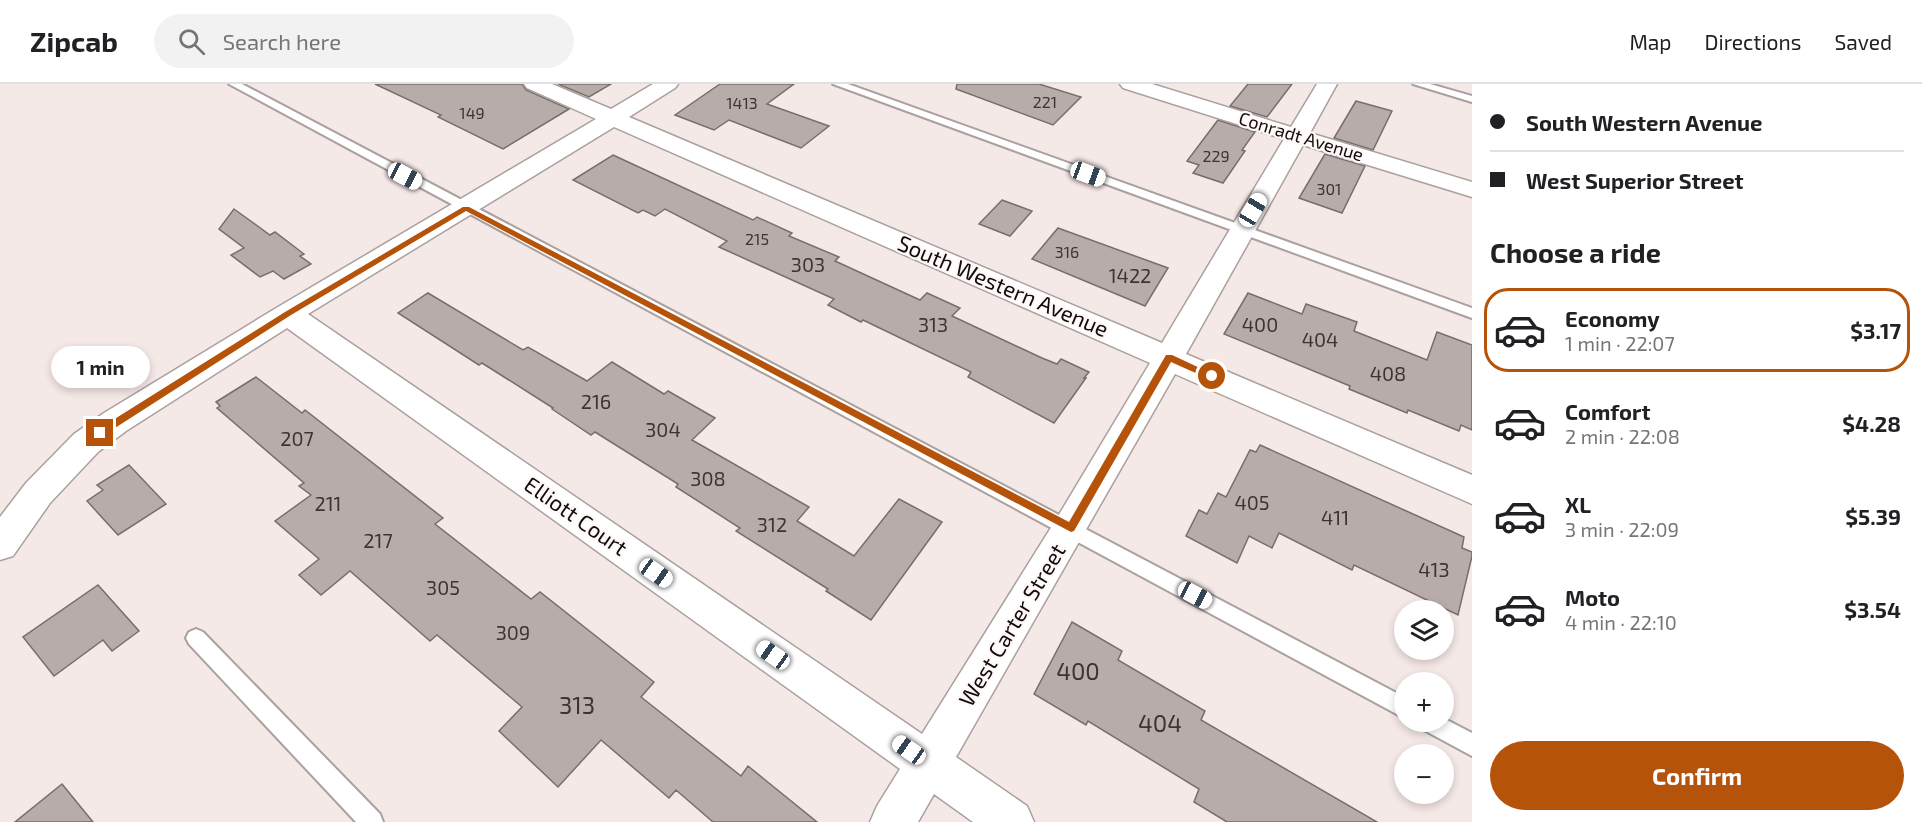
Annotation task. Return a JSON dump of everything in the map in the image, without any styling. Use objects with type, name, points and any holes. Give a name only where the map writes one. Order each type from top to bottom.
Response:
[{"type":"street","name":"South Western Avenue","points":[[534,84],[1472,490]]},
{"type":"street","points":[[0,545],[38,493],[86,443],[288,314],[668,84]]},
{"type":"street","name":"Conradt Avenue","points":[[1130,84],[1472,190]]},
{"type":"street","name":"West Carter Street","points":[[893,822],[1071,528],[1327,84]]},
{"type":"street","name":"Elliott Court","points":[[288,314],[1011,822]]},
{"type":"lane","points":[[234,84],[1071,528],[1394,703]]},
{"type":"lane","points":[[838,84],[1472,313]]},
{"type":"lane","points":[[1418,84],[1472,99]]},
{"type":"lane","points":[[196,638],[372,822]]},
{"type":"lane","points":[[1448,732],[1472,745]]},
{"type":"building","points":[[375,84],[522,84],[526,90],[569,109],[503,149],[438,117],[441,115]]},
{"type":"building","points":[[558,84],[611,84],[589,97]]},
{"type":"building","points":[[720,84],[794,84],[767,104],[829,126],[801,148],[729,120],[714,130],[675,115]]},
{"type":"building","points":[[957,84],[1039,84],[1081,97],[1053,125],[956,89]]},
{"type":"building","points":[[1248,84],[1292,84],[1267,117],[1230,106]]},
{"type":"building","points":[[1356,101],[1392,111],[1373,150],[1334,138]]},
{"type":"building","points":[[1218,120],[1255,132],[1223,183],[1193,173],[1199,165],[1187,161]]},
{"type":"building","points":[[1325,154],[1365,166],[1342,213],[1299,198]]},
{"type":"building","points":[[613,155],[753,220],[757,217],[792,233],[789,236],[839,257],[835,261],[920,300],[927,293],[960,308],[952,316],[1042,358],[1057,364],[1061,359],[1089,372],[1054,423],[968,377],[971,372],[828,305],[834,299],[719,247],[727,241],[665,209],[655,216],[643,210],[638,213],[573,180]]},
{"type":"building","points":[[1002,200],[1032,211],[1010,236],[979,224]]},
{"type":"building","points":[[234,209],[270,235],[275,232],[304,254],[300,256],[311,264],[284,279],[273,271],[260,277],[231,255],[244,248],[219,229]]},
{"type":"building","points":[[1058,228],[1168,268],[1145,306],[1032,259]]},
{"type":"building","points":[[428,293],[523,350],[528,347],[587,381],[612,362],[664,394],[668,391],[715,418],[692,440],[809,507],[797,521],[854,556],[899,499],[942,522],[871,620],[826,591],[828,589],[736,531],[740,528],[676,487],[678,484],[595,432],[591,435],[482,363],[479,365],[398,313]]},
{"type":"building","points":[[1248,293],[1302,314],[1306,304],[1357,322],[1354,331],[1427,360],[1437,332],[1472,345],[1472,430],[1461,425],[1459,431],[1408,410],[1407,413],[1349,389],[1350,386],[1224,334]]},
{"type":"building","points":[[256,377],[302,413],[305,410],[443,518],[435,524],[531,599],[540,592],[654,682],[641,697],[741,776],[748,766],[817,822],[713,822],[676,790],[669,798],[601,740],[558,787],[499,731],[522,707],[437,635],[430,641],[350,571],[321,595],[299,575],[319,559],[275,521],[311,495],[299,486],[304,483],[217,408],[220,406],[216,402]]},
{"type":"building","points":[[1260,445],[1464,537],[1462,548],[1472,552],[1472,556],[1458,615],[1454,613],[1454,600],[1427,600],[1354,565],[1352,570],[1279,533],[1272,548],[1249,536],[1237,563],[1186,536],[1199,510],[1207,514],[1218,493],[1226,497],[1250,450],[1256,452]]},
{"type":"building","points":[[129,465],[166,504],[118,535],[87,501],[103,490],[97,485]]},
{"type":"building","points":[[98,585],[139,631],[112,651],[103,640],[54,676],[23,637]]},
{"type":"building","points":[[1072,622],[1122,651],[1118,660],[1205,711],[1201,720],[1377,822],[1227,822],[1194,802],[1199,789],[1088,721],[1086,725],[1034,694]]},
{"type":"building","points":[[62,784],[93,822],[15,822]]},
{"type":"route","points":[[100,433],[288,314],[466,208],[1071,528],[1169,357],[1212,376]]}]
